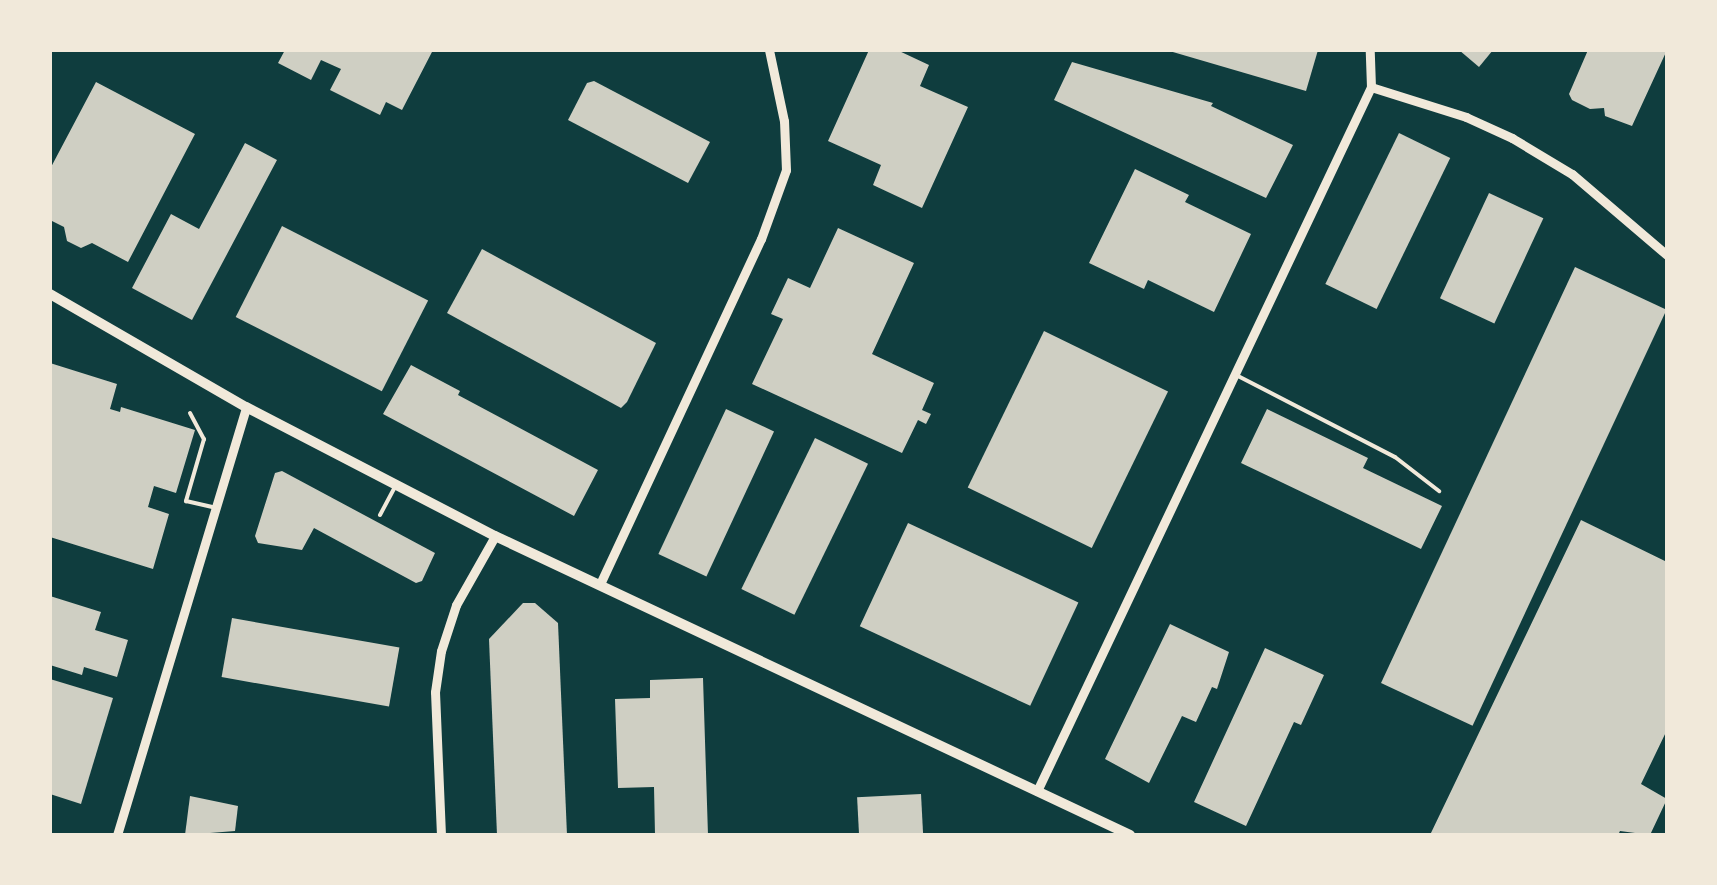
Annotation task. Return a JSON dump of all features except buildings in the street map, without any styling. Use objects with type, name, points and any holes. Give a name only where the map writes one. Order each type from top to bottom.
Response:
[{"type":"street","points":[[600,584],[761,239],[786,170],[784,121],[770,50]]},
{"type":"street","points":[[1037,791],[1371,86],[1370,50]]},
{"type":"street","points":[[1371,86],[1466,117],[1512,138],[1572,174],[1667,255]]},
{"type":"street","points":[[50,294],[246,407],[495,536],[1130,835]]},
{"type":"street","points":[[117,835],[246,407]]},
{"type":"street","points":[[441,835],[435,692],[441,651],[456,605],[495,536]]},
{"type":"lane","points":[[1236,375],[1395,457],[1439,490]]},
{"type":"lane","points":[[190,413],[204,439],[186,501],[216,508]]},
{"type":"lane","points":[[380,515],[396,484]]}]
